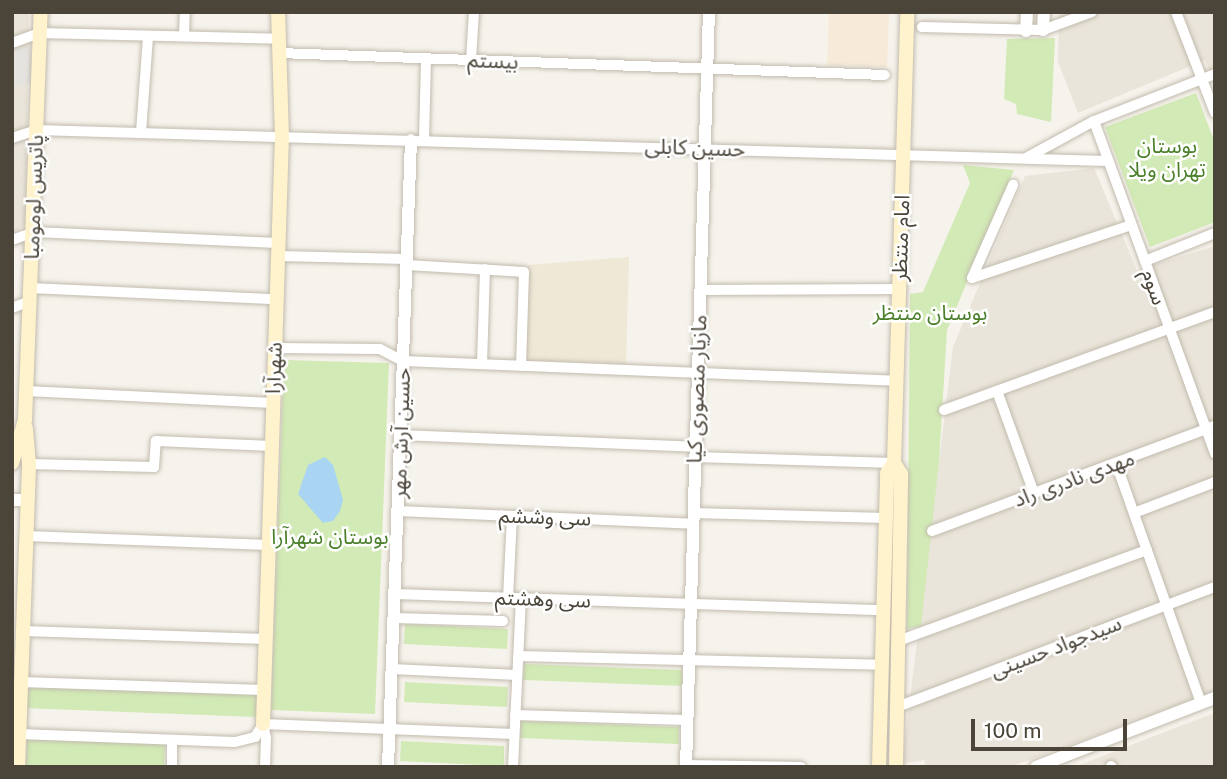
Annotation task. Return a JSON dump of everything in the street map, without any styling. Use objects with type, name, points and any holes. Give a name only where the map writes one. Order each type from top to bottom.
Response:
[{"type":"main road","name":"پاتریس لومومبا","points":[[12,463],[26,391],[41,12]]},
{"type":"main road","name":"شهرآرا","points":[[263,724],[282,136],[278,12]]},
{"type":"main road","name":"امام منتظر","points":[[878,767],[887,473],[894,463],[907,12]]},
{"type":"main road","points":[[18,767],[29,464],[21,413]]},
{"type":"main road","name":"امام منتظر","points":[[894,463],[901,474],[896,767]]},
{"type":"main road","points":[[12,648],[22,662]]},
{"type":"street","points":[[184,36],[185,12]]},
{"type":"street","points":[[471,60],[474,12]]},
{"type":"street","name":"مازیار منصوری کیا","points":[[686,766],[709,12]]},
{"type":"street","points":[[1026,32],[1027,12]]},
{"type":"street","points":[[1043,30],[1044,12]]},
{"type":"street","points":[[922,27],[1026,32],[1043,30],[1092,12]]},
{"type":"street","points":[[1177,12],[1215,113]]},
{"type":"street","name":"بیستم","points":[[40,33],[184,36],[426,59],[885,75]]},
{"type":"street","points":[[12,44],[40,33]]},
{"type":"street","points":[[141,132],[148,36]]},
{"type":"street","points":[[418,140],[426,59]]},
{"type":"street","points":[[1025,158],[1094,121],[1215,74]]},
{"type":"street","name":"سوم","points":[[1094,121],[1169,328],[1210,428],[1215,454]]},
{"type":"street","name":"حسین کابلی","points":[[12,138],[36,130],[141,132],[1108,161]]},
{"type":"street","name":"حسین آرش مهر","points":[[388,767],[407,262],[418,140]]},
{"type":"street","points":[[1013,186],[972,278],[1131,225]]},
{"type":"street","points":[[12,240],[34,232],[278,249],[524,272],[521,366]]},
{"type":"street","points":[[1145,261],[1215,233]]},
{"type":"street","points":[[482,364],[485,269]]},
{"type":"street","points":[[700,290],[899,289]]},
{"type":"street","points":[[12,308],[30,295],[276,299]]},
{"type":"street","points":[[944,410],[1215,312]]},
{"type":"street","points":[[275,348],[380,349],[403,362],[896,381]]},
{"type":"street","points":[[26,391],[273,403]]},
{"type":"street","points":[[997,391],[1034,493]]},
{"type":"street","name":"مهدی نادری راد","points":[[932,531],[1210,428]]},
{"type":"street","points":[[400,435],[894,463]]},
{"type":"street","points":[[29,464],[154,467],[156,441],[272,446]]},
{"type":"street","points":[[1116,463],[1201,703]]},
{"type":"street","points":[[1133,513],[1215,482]]},
{"type":"street","points":[[12,500],[27,500]]},
{"type":"street","name":"سی وششم","points":[[398,511],[693,519],[886,518]]},
{"type":"street","points":[[508,598],[512,516]]},
{"type":"street","points":[[26,536],[269,545]]},
{"type":"street","points":[[898,642],[1147,550]]},
{"type":"street","name":"سیدجواد حسینی","points":[[897,707],[1215,587]]},
{"type":"street","name":"سی وهشتم","points":[[395,594],[883,610]]},
{"type":"street","points":[[513,767],[521,598]]},
{"type":"street","points":[[394,618],[503,621]]},
{"type":"street","points":[[23,631],[266,639]]},
{"type":"street","points":[[517,656],[881,665]]},
{"type":"street","points":[[392,669],[517,675]]},
{"type":"street","points":[[21,682],[264,690]]},
{"type":"street","points":[[1036,767],[1215,698]]},
{"type":"street","points":[[515,715],[687,720]]},
{"type":"street","points":[[263,724],[514,734]]},
{"type":"street","points":[[19,734],[241,742],[255,737],[263,724]]},
{"type":"street","points":[[263,724],[266,738],[265,767]]},
{"type":"street","points":[[172,740],[172,767]]},
{"type":"street","points":[[686,766],[802,767]]},
{"type":"shaded area","points":[[12,12],[29,12],[25,224],[12,234]]},
{"type":"shaded area","points":[[829,12],[889,14],[887,67],[827,65]]},
{"type":"shaded area","points":[[1059,12],[1215,12],[1215,84],[1205,60],[1078,113],[1058,62]]},
{"type":"shaded area","points":[[31,46],[31,83],[12,87],[12,51]]},
{"type":"shaded area","points":[[1094,168],[1137,270],[1215,246],[1215,691],[1010,767],[926,767],[924,760],[902,764],[953,347],[1025,176]]},
{"type":"shaded area","points":[[629,257],[626,364],[525,361],[528,265]]},
{"type":"shaded area","points":[[1215,713],[1215,767],[1074,767],[1198,719]]},
{"type":"green space","points":[[1055,38],[1051,122],[1017,114],[1016,104],[1004,99],[1007,39]]},
{"type":"green space","name":"بوستان تهران ویلا","points":[[1196,93],[1215,143],[1215,222],[1150,247],[1105,127]]},
{"type":"green space","name":"بوستان منتظر","points":[[963,165],[1014,170],[947,330],[939,462],[921,626],[907,629],[910,294],[923,292],[970,183]]},
{"type":"green space","name":"بوستان شهرآرا","points":[[284,360],[389,363],[375,714],[271,710]]},
{"type":"green space","points":[[405,624],[508,629],[507,649],[404,644]]},
{"type":"green space","points":[[524,664],[682,670],[682,686],[523,680]]},
{"type":"green space","points":[[405,682],[508,687],[507,707],[404,702]]},
{"type":"green space","points":[[24,687],[258,695],[257,717],[23,708]]},
{"type":"green space","points":[[521,721],[679,727],[679,744],[520,738]]},
{"type":"green space","points":[[27,738],[165,742],[164,767],[26,765]]},
{"type":"green space","points":[[401,741],[504,746],[504,766],[400,761]]},
{"type":"water","points":[[325,457],[333,465],[343,500],[333,521],[323,523],[298,494],[308,465]]}]
